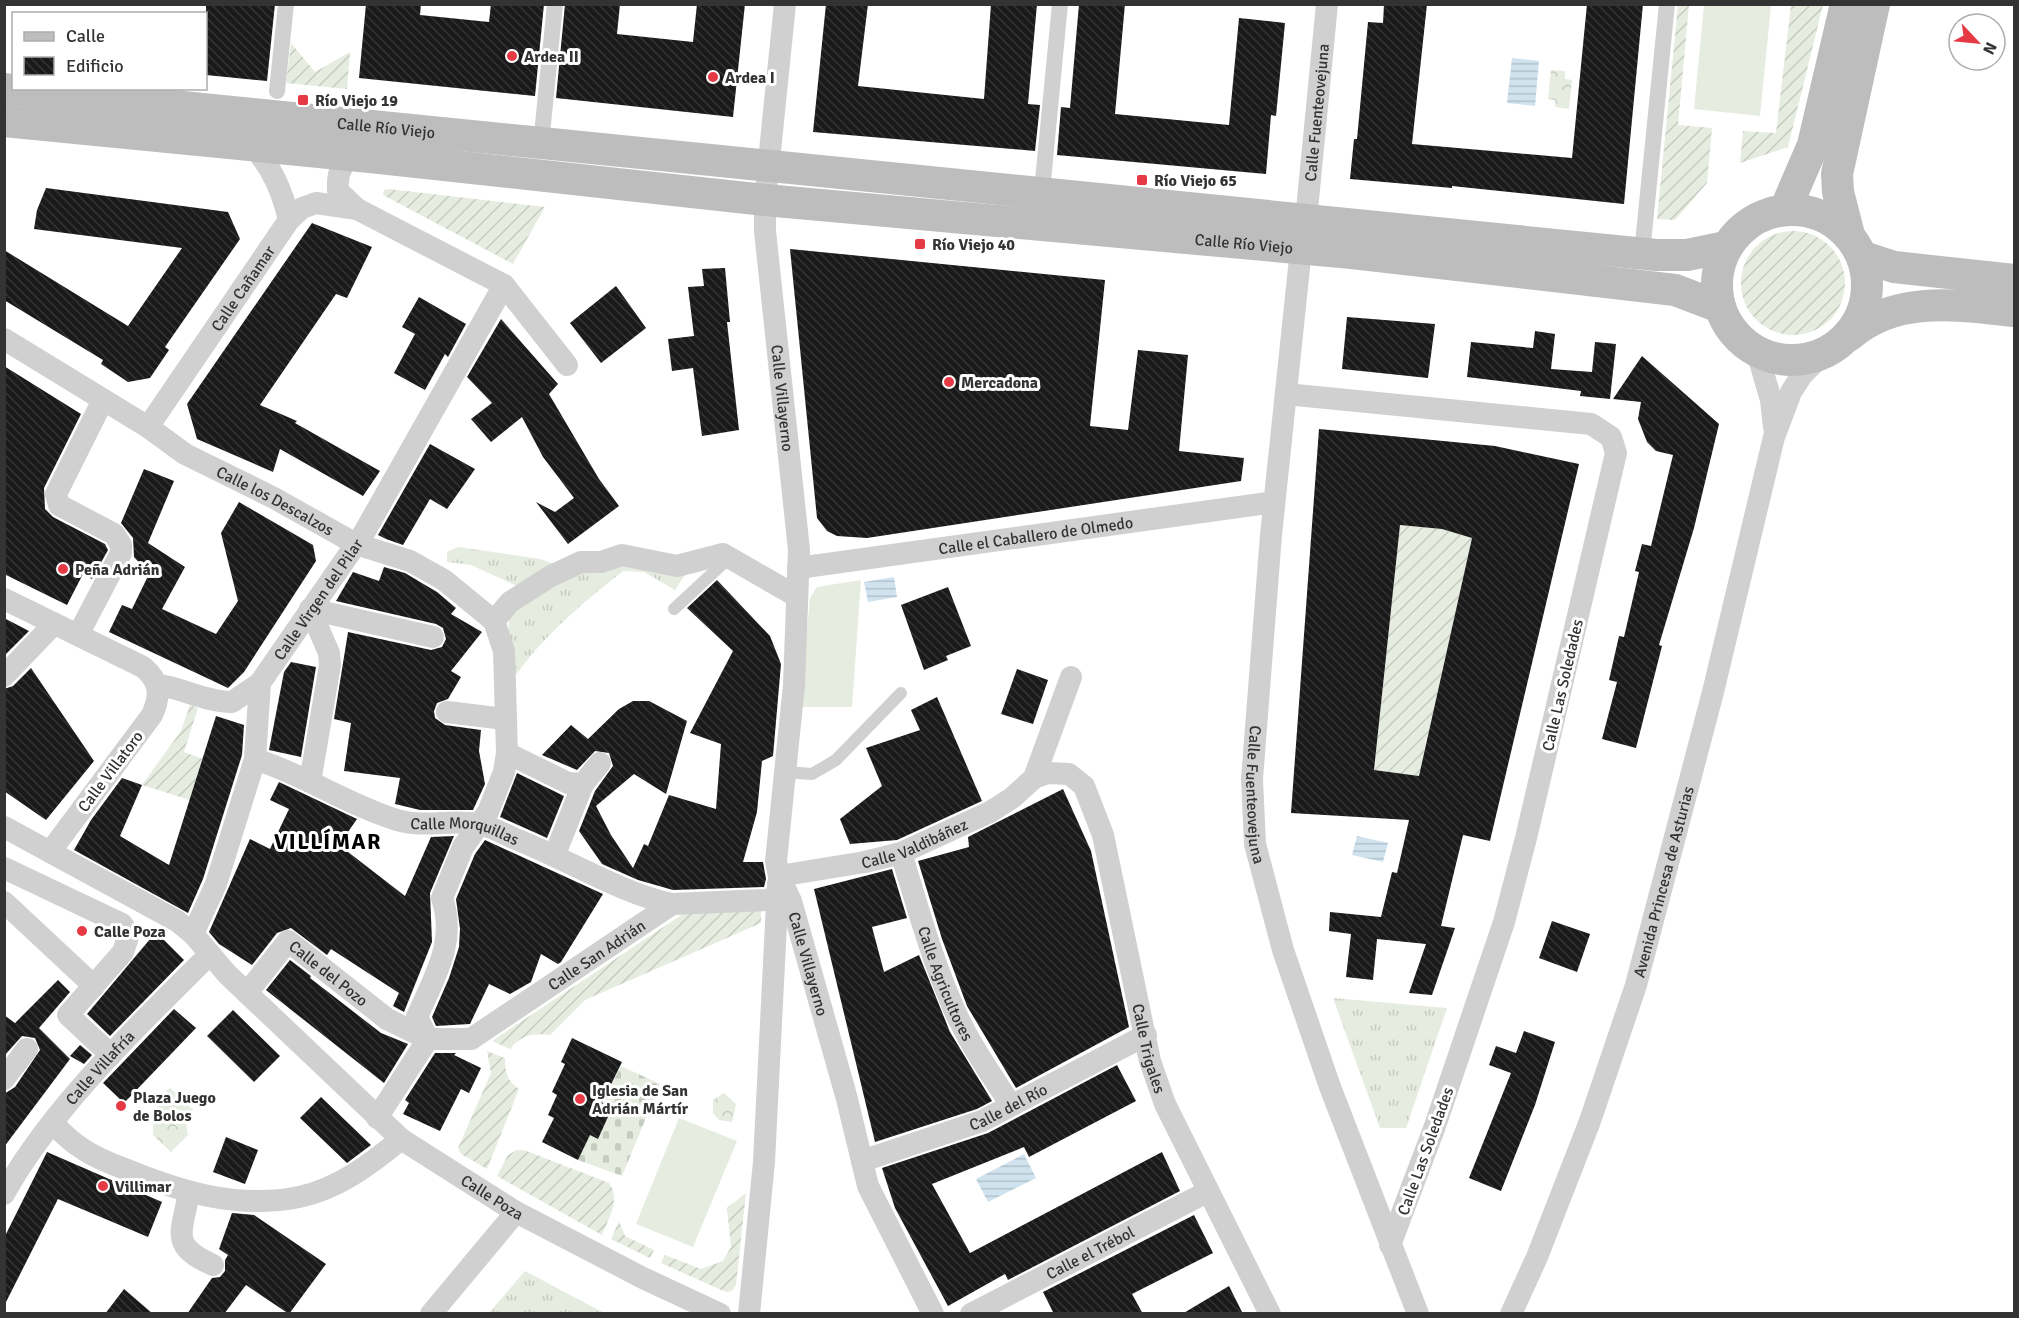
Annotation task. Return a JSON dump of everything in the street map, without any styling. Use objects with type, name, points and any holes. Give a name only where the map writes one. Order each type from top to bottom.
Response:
[{"type":"main road","points":[[1785,210],[1813,145],[1846,4]]},
{"type":"main road","points":[[1849,335],[1861,316],[1866,301],[1867,271],[1838,192],[1837,174],[1842,143],[1875,4]]},
{"type":"main road","name":"Calle Río Viejo","points":[[14,90],[541,144],[1042,191],[1304,234],[1675,290],[1720,307]]},
{"type":"main road","name":"Calle Río Viejo","points":[[4,121],[353,155],[765,200],[1642,253],[1687,255],[1726,247]]},
{"type":"main road","points":[[2014,280],[1894,267],[1856,246],[1823,216],[1810,212],[1785,210],[1754,220],[1726,247],[1718,279],[1720,307],[1734,333],[1757,352],[1786,361],[1802,360],[1823,354],[1863,323],[1901,309],[1964,306],[2014,311]]},
{"type":"street","points":[[278,91],[286,4]]},
{"type":"street","points":[[541,144],[555,4]]},
{"type":"street","points":[[765,200],[785,4]]},
{"type":"street","points":[[1042,191],[1060,4]]},
{"type":"street","name":"Calle Fuenteovejuna","points":[[1327,4],[1274,502],[1252,779],[1255,844],[1283,950],[1330,1087],[1418,1314]]},
{"type":"street","points":[[1642,253],[1666,4]]},
{"type":"street","points":[[252,145],[270,165],[280,186],[289,220]]},
{"type":"street","name":"Calle Río Viejo","points":[[353,155],[343,163],[338,191],[357,209],[504,285],[567,365]]},
{"type":"street","name":"Calle Villayerno","points":[[765,200],[766,244],[799,550],[794,685],[776,861],[778,887],[791,901],[868,1186],[933,1314]]},
{"type":"street","name":"Calle Río Viejo","points":[[289,220],[302,208],[316,203],[357,209]]},
{"type":"street","name":"Calle Cañamar","points":[[148,427],[289,220]]},
{"type":"street","name":"Calle Virgen del Pilar","points":[[260,683],[356,544],[504,285]]},
{"type":"street","name":"Calle los Descalzos","points":[[4,339],[148,427],[185,454],[274,498],[356,544],[410,561],[444,580],[494,621]]},
{"type":"street","name":"Avenida Princesa de Asturias","points":[[1757,352],[1765,372],[1771,400],[1774,437]]},
{"type":"street","name":"Avenida Princesa de Asturias","points":[[1511,1314],[1537,1257],[1590,1121],[1636,985],[1713,692],[1774,437],[1791,392],[1802,375],[1823,354]]},
{"type":"street","name":"Calle Las Soledades","points":[[1286,394],[1591,424],[1611,437],[1616,453],[1504,922],[1435,1126],[1390,1245]]},
{"type":"street","points":[[80,631],[121,552],[121,545],[114,534],[58,505],[56,494],[103,400]]},
{"type":"street","name":"Calle el Caballero de Olmedo","points":[[798,568],[1274,502]]},
{"type":"street","points":[[377,1118],[428,1039],[417,1017],[446,950],[446,911],[442,898],[462,847],[492,802],[504,772],[507,753],[504,651],[494,621],[510,602],[551,576],[581,562],[601,561],[622,555],[677,566],[723,554],[796,596]]},
{"type":"street","points":[[4,599],[54,624],[80,631],[143,667],[158,685],[176,687],[210,699],[232,702],[260,683]]},
{"type":"street","points":[[310,609],[331,616],[433,637]]},
{"type":"street","points":[[310,609],[329,653],[330,665],[310,782]]},
{"type":"street","points":[[4,676],[54,624]]},
{"type":"street","name":"Calle Valdibáñez","points":[[778,887],[902,853],[990,812],[1012,798],[1034,778],[1071,676]]},
{"type":"street","points":[[193,934],[216,884],[255,759],[260,683]]},
{"type":"street","name":"Calle Villatoro","points":[[50,852],[152,715],[156,705],[158,685]]},
{"type":"street","points":[[447,712],[505,719]]},
{"type":"street","points":[[507,753],[568,783],[583,784]]},
{"type":"street","name":"Calle Morquillas","points":[[255,759],[295,773],[340,799],[399,821],[478,824],[555,854],[649,899],[672,904]]},
{"type":"street","points":[[555,854],[583,784],[600,763]]},
{"type":"street","name":"Calle Trigales","points":[[1034,778],[1048,773],[1069,774],[1084,786],[1103,835],[1150,1061],[1165,1104],[1270,1314]]},
{"type":"street","name":"Calle Poza","points":[[4,827],[177,921],[193,934],[247,993],[401,1139],[516,1212],[643,1278],[720,1314]]},
{"type":"street","name":"Calle Agricultores","points":[[902,853],[923,928],[949,999],[970,1041],[1011,1105]]},
{"type":"street","points":[[4,868],[122,924],[129,934],[123,952],[68,1015],[111,1055]]},
{"type":"street","points":[[672,904],[766,900],[778,887]]},
{"type":"street","points":[[749,1314],[764,1162],[778,887]]},
{"type":"street","points":[[4,902],[94,986]]},
{"type":"street","name":"Calle San Adrián","points":[[428,1039],[471,1039],[672,904]]},
{"type":"street","name":"Calle del Pozo","points":[[247,993],[288,940],[387,1019],[428,1039]]},
{"type":"street","name":"Calle Villafría","points":[[6,1185],[111,1055],[210,954]]},
{"type":"street","name":"Calle del Río","points":[[862,1161],[982,1121],[1146,1035]]},
{"type":"street","points":[[4,1079],[27,1049]]},
{"type":"street","points":[[53,1124],[76,1145],[97,1157],[184,1191],[222,1199],[257,1201],[300,1197],[352,1177],[401,1139]]},
{"type":"street","points":[[184,1191],[181,1238],[187,1251],[213,1265]]},
{"type":"street","name":"Calle el Trébol","points":[[971,1314],[1207,1192]]},
{"type":"street","points":[[431,1314],[516,1212]]},
{"type":"lane","points":[[674,609],[729,558]]},
{"type":"lane","points":[[785,772],[812,774],[836,760],[901,693]]},
{"type":"green space","points":[[1678,5],[1689,5],[1678,125],[1712,128],[1707,183],[1675,220],[1657,219]]},
{"type":"green space","points":[[1704,5],[1771,5],[1760,116],[1694,109]]},
{"type":"green space","points":[[1791,5],[1823,5],[1788,147],[1740,163],[1743,131],[1776,133]]},
{"type":"green space","points":[[291,43],[315,72],[350,52],[347,89],[286,83]]},
{"type":"green space","points":[[1551,70],[1565,71],[1565,79],[1572,80],[1569,109],[1555,107],[1555,100],[1548,99]]},
{"type":"green space","points":[[384,190],[545,207],[513,264],[383,195]]},
{"type":"green space","points":[[1793,231],[1813,235],[1830,246],[1841,263],[1845,283],[1841,303],[1830,320],[1813,331],[1793,335],[1773,331],[1756,320],[1745,303],[1741,283],[1745,263],[1756,246],[1773,235]]},
{"type":"green space","points":[[1400,525],[1442,529],[1472,538],[1419,776],[1374,770]]},
{"type":"green space","points":[[458,547],[540,559],[554,564],[517,586],[471,565],[447,562],[447,552]]},
{"type":"green space","points":[[618,564],[686,573],[675,590],[644,572],[623,571],[552,632],[516,675],[508,634],[509,618],[525,600],[563,576]]},
{"type":"green space","points":[[861,580],[852,707],[800,707],[810,598],[817,587]]},
{"type":"green space","points":[[190,705],[198,708],[184,752],[203,759],[190,800],[142,785],[181,731]]},
{"type":"green space","points":[[761,911],[761,923],[585,1000],[550,1035],[528,1036],[518,1041],[510,1049],[492,1041],[683,914]]},
{"type":"green space","points":[[1333,998],[1447,1008],[1406,1128],[1380,1128]]},
{"type":"green space","points":[[487,1051],[505,1058],[508,1076],[519,1089],[487,1169],[461,1154],[458,1148],[491,1073]]},
{"type":"green space","points":[[621,1066],[660,1084],[622,1176],[578,1160],[590,1135],[598,1138],[612,1109],[602,1103]]},
{"type":"green space","points":[[170,1088],[193,1110],[186,1124],[188,1135],[171,1152],[153,1135],[158,1103]]},
{"type":"green space","points":[[724,1093],[736,1104],[732,1122],[719,1120],[713,1113],[713,1100]]},
{"type":"green space","points":[[679,1118],[737,1141],[693,1247],[636,1224]]},
{"type":"green space","points":[[517,1150],[524,1150],[609,1183],[614,1202],[602,1235],[497,1176],[508,1155]]},
{"type":"green space","points":[[746,1193],[736,1285],[732,1291],[726,1292],[661,1263],[665,1255],[701,1269],[723,1261],[731,1247],[727,1208]]},
{"type":"green space","points":[[619,1221],[625,1236],[654,1250],[650,1258],[611,1239]]},
{"type":"green space","points":[[525,1271],[604,1313],[489,1313]]},
{"type":"water","points":[[1512,58],[1539,61],[1535,106],[1507,103]]},
{"type":"water","points":[[894,577],[897,597],[868,602],[864,582]]},
{"type":"water","points":[[1357,836],[1388,843],[1383,862],[1352,855]]},
{"type":"water","points":[[1024,1154],[1036,1178],[988,1202],[976,1179]]},
{"type":"building","points":[[206,4],[275,4],[267,81],[207,75]]},
{"type":"building","points":[[366,4],[421,4],[420,15],[489,22],[491,4],[544,4],[535,96],[359,78]]},
{"type":"building","points":[[565,4],[620,4],[617,34],[693,42],[697,4],[745,4],[733,117],[556,98]]},
{"type":"building","points":[[826,4],[868,4],[858,86],[984,99],[991,4],[1037,4],[1028,104],[1040,105],[1035,151],[813,132]]},
{"type":"building","points":[[1079,4],[1125,4],[1115,114],[1229,125],[1239,18],[1285,23],[1276,116],[1271,115],[1266,174],[1057,155],[1061,107],[1070,108]]},
{"type":"building","points":[[1384,4],[1427,4],[1412,144],[1572,158],[1587,4],[1643,4],[1624,204],[1452,186],[1452,188],[1350,179],[1354,139],[1357,139],[1368,22],[1383,23]]},
{"type":"building","points":[[46,188],[228,212],[240,239],[165,347],[169,350],[150,378],[128,382],[101,364],[103,360],[4,300],[4,250],[128,326],[182,248],[34,229],[37,210]]},
{"type":"building","points":[[312,223],[372,247],[347,298],[336,294],[260,405],[297,421],[295,423],[380,471],[363,496],[280,449],[273,472],[197,439],[187,404]]},
{"type":"building","name":"Mercadona","points":[[790,249],[1105,280],[1090,426],[1128,430],[1138,350],[1188,355],[1179,451],[1244,458],[1241,481],[867,538],[837,536],[827,531],[817,518]]},
{"type":"building","points":[[725,268],[730,322],[727,322],[739,430],[702,436],[693,368],[672,371],[668,339],[694,336],[688,287],[704,286],[702,269]]},
{"type":"building","points":[[616,286],[646,328],[601,363],[570,323]]},
{"type":"building","points":[[419,297],[466,324],[448,357],[445,354],[425,390],[394,373],[415,334],[402,327]]},
{"type":"building","points":[[1347,317],[1435,324],[1428,378],[1342,369]]},
{"type":"building","points":[[501,319],[558,384],[549,394],[599,479],[619,506],[568,544],[536,502],[555,512],[574,498],[543,457],[522,417],[491,442],[471,419],[492,403],[467,377]]},
{"type":"building","points":[[1535,331],[1555,334],[1551,369],[1592,372],[1595,342],[1616,344],[1610,399],[1580,396],[1581,391],[1467,377],[1471,342],[1533,348]]},
{"type":"building","points":[[1642,356],[1719,424],[1694,528],[1659,645],[1662,646],[1636,748],[1602,739],[1617,682],[1609,680],[1619,636],[1624,637],[1639,572],[1635,571],[1642,544],[1651,546],[1673,455],[1656,451],[1647,442],[1638,419],[1641,402],[1613,399]]},
{"type":"building","points":[[4,366],[81,414],[44,488],[45,509],[53,517],[105,544],[108,550],[92,579],[83,574],[67,605],[4,574]]},
{"type":"building","points":[[1319,429],[1495,446],[1579,464],[1490,841],[1463,835],[1441,926],[1455,928],[1432,995],[1409,993],[1426,944],[1377,939],[1373,980],[1346,977],[1351,934],[1329,931],[1330,912],[1381,917],[1392,872],[1397,873],[1409,820],[1291,813]],"holes":[[[1400,525],[1442,529],[1472,538],[1419,776],[1374,770]]]},
{"type":"building","points":[[430,444],[475,469],[447,509],[430,499],[403,545],[378,535]]},
{"type":"building","points":[[144,469],[174,481],[148,543],[185,567],[162,609],[216,634],[238,601],[221,533],[239,502],[313,545],[316,561],[244,672],[228,688],[109,632],[122,605],[132,609],[149,574],[134,557],[133,538],[121,523]]},
{"type":"building","points":[[384,567],[405,573],[437,592],[456,608],[451,614],[482,632],[451,671],[461,677],[448,699],[437,703],[434,711],[435,718],[445,725],[481,730],[479,751],[485,784],[473,810],[420,810],[395,804],[400,778],[344,771],[351,723],[334,719],[348,632],[431,650],[442,647],[446,639],[443,628],[436,624],[336,601],[353,572],[379,581]]},
{"type":"building","points":[[717,580],[770,636],[781,664],[773,756],[762,761],[757,812],[743,862],[763,862],[766,879],[764,887],[673,890],[638,880],[602,864],[579,831],[595,791],[613,766],[609,753],[595,751],[577,770],[542,755],[571,725],[588,739],[619,709],[633,701],[649,701],[687,721],[666,794],[634,774],[596,806],[611,835],[633,868],[644,844],[648,846],[669,795],[716,809],[721,744],[690,733],[733,651],[687,608]]},
{"type":"building","points":[[948,587],[971,646],[946,656],[948,660],[924,670],[901,605]]},
{"type":"building","points":[[4,618],[29,631],[4,656]]},
{"type":"building","points":[[291,662],[316,667],[301,757],[269,750],[284,672]]},
{"type":"building","points":[[31,668],[94,761],[46,820],[4,791],[4,689],[13,686]]},
{"type":"building","points":[[1017,669],[1048,680],[1033,724],[1001,714]]},
{"type":"building","points":[[937,697],[982,801],[897,840],[850,844],[840,819],[882,786],[866,748],[920,730],[911,710]]},
{"type":"building","points":[[216,716],[244,725],[242,755],[203,879],[188,913],[74,850],[91,820],[122,778],[142,785],[120,836],[169,865]]},
{"type":"building","points":[[517,773],[564,796],[547,838],[500,817]]},
{"type":"building","points":[[279,782],[357,819],[339,845],[405,896],[431,837],[454,836],[430,893],[432,942],[404,1012],[393,1006],[399,993],[331,949],[327,955],[291,928],[277,933],[252,965],[219,944],[209,932],[250,839],[270,849],[289,809],[270,800]]},
{"type":"building","points":[[1063,789],[1091,851],[1129,1027],[1016,1088],[967,1006],[942,939],[918,861],[969,847],[968,837]]},
{"type":"building","points":[[485,840],[603,894],[561,962],[558,964],[541,954],[531,982],[510,994],[489,984],[470,1024],[436,1026],[432,1017],[449,978],[459,947],[460,929],[456,899],[475,854]]},
{"type":"building","points":[[892,869],[907,918],[872,927],[884,972],[919,955],[950,1032],[992,1101],[977,1109],[875,1142],[814,889]]},
{"type":"building","points":[[1552,921],[1590,934],[1577,972],[1539,958]]},
{"type":"building","points":[[156,932],[184,960],[110,1036],[87,1014]]},
{"type":"building","points":[[290,960],[381,1033],[408,1044],[384,1083],[266,990]]},
{"type":"building","points":[[58,980],[70,992],[39,1028],[70,1059],[4,1147],[4,1094],[15,1087],[40,1050],[35,1038],[22,1036],[4,1056],[4,1015],[15,1023]]},
{"type":"building","points":[[174,1009],[196,1028],[124,1103],[103,1083]]},
{"type":"building","points":[[233,1010],[280,1056],[254,1082],[207,1036]]},
{"type":"building","points":[[1524,1031],[1555,1042],[1535,1105],[1501,1191],[1469,1178],[1511,1073],[1489,1065],[1496,1046],[1516,1053]]},
{"type":"building","name":"Iglesia de San Adrián Mártír","points":[[572,1038],[622,1062],[602,1103],[612,1108],[598,1139],[590,1135],[578,1160],[542,1142],[554,1118],[548,1115],[557,1095],[552,1092],[565,1064],[561,1062]]},
{"type":"building","points":[[80,1045],[92,1055],[84,1064],[70,1056]]},
{"type":"building","points":[[435,1053],[456,1053],[454,1055],[481,1068],[469,1093],[461,1089],[440,1131],[403,1114],[409,1103],[405,1100]]},
{"type":"building","points":[[1117,1065],[1136,1101],[1029,1157],[1024,1147],[932,1184],[970,1253],[1162,1152],[1180,1191],[1008,1280],[1005,1274],[948,1306],[895,1208],[882,1168],[988,1133]]},
{"type":"building","points":[[321,1097],[371,1145],[347,1163],[300,1118]]},
{"type":"building","points":[[226,1137],[258,1150],[245,1184],[213,1172]]},
{"type":"building","points":[[47,1152],[162,1202],[148,1237],[58,1199],[4,1306],[4,1238]]},
{"type":"building","points":[[232,1213],[254,1215],[326,1264],[289,1314],[246,1285],[224,1314],[187,1314],[212,1278],[220,1277],[225,1271],[225,1260],[228,1255],[219,1249]]},
{"type":"building","points":[[1194,1215],[1213,1253],[1132,1294],[1143,1314],[1054,1314],[1043,1292]]},
{"type":"building","points":[[1229,1286],[1243,1314],[1182,1314]]},
{"type":"building","points":[[124,1289],[153,1314],[105,1314]]},
{"type":"place","name":"Ardea II","points":[[512,56]]},
{"type":"place","name":"Ardea I","points":[[713,77]]},
{"type":"place","name":"Río Viejo 19","points":[[303,100]]},
{"type":"place","name":"Río Viejo 65","points":[[1142,180]]},
{"type":"place","name":"Río Viejo 40","points":[[920,244]]},
{"type":"place","name":"Mercadona","points":[[949,382]]},
{"type":"place","name":"Peña Adrián","points":[[63,569]]},
{"type":"place","name":"Calle Poza","points":[[82,931]]},
{"type":"place","name":"Iglesia de San Adrián Mártír","points":[[580,1099]]},
{"type":"place","name":"Plaza Juego de Bolos","points":[[121,1106]]},
{"type":"place","name":"Villimar","points":[[103,1186]]},
{"type":"district","name":"VILLÍMAR","points":[[328,841]]}]
